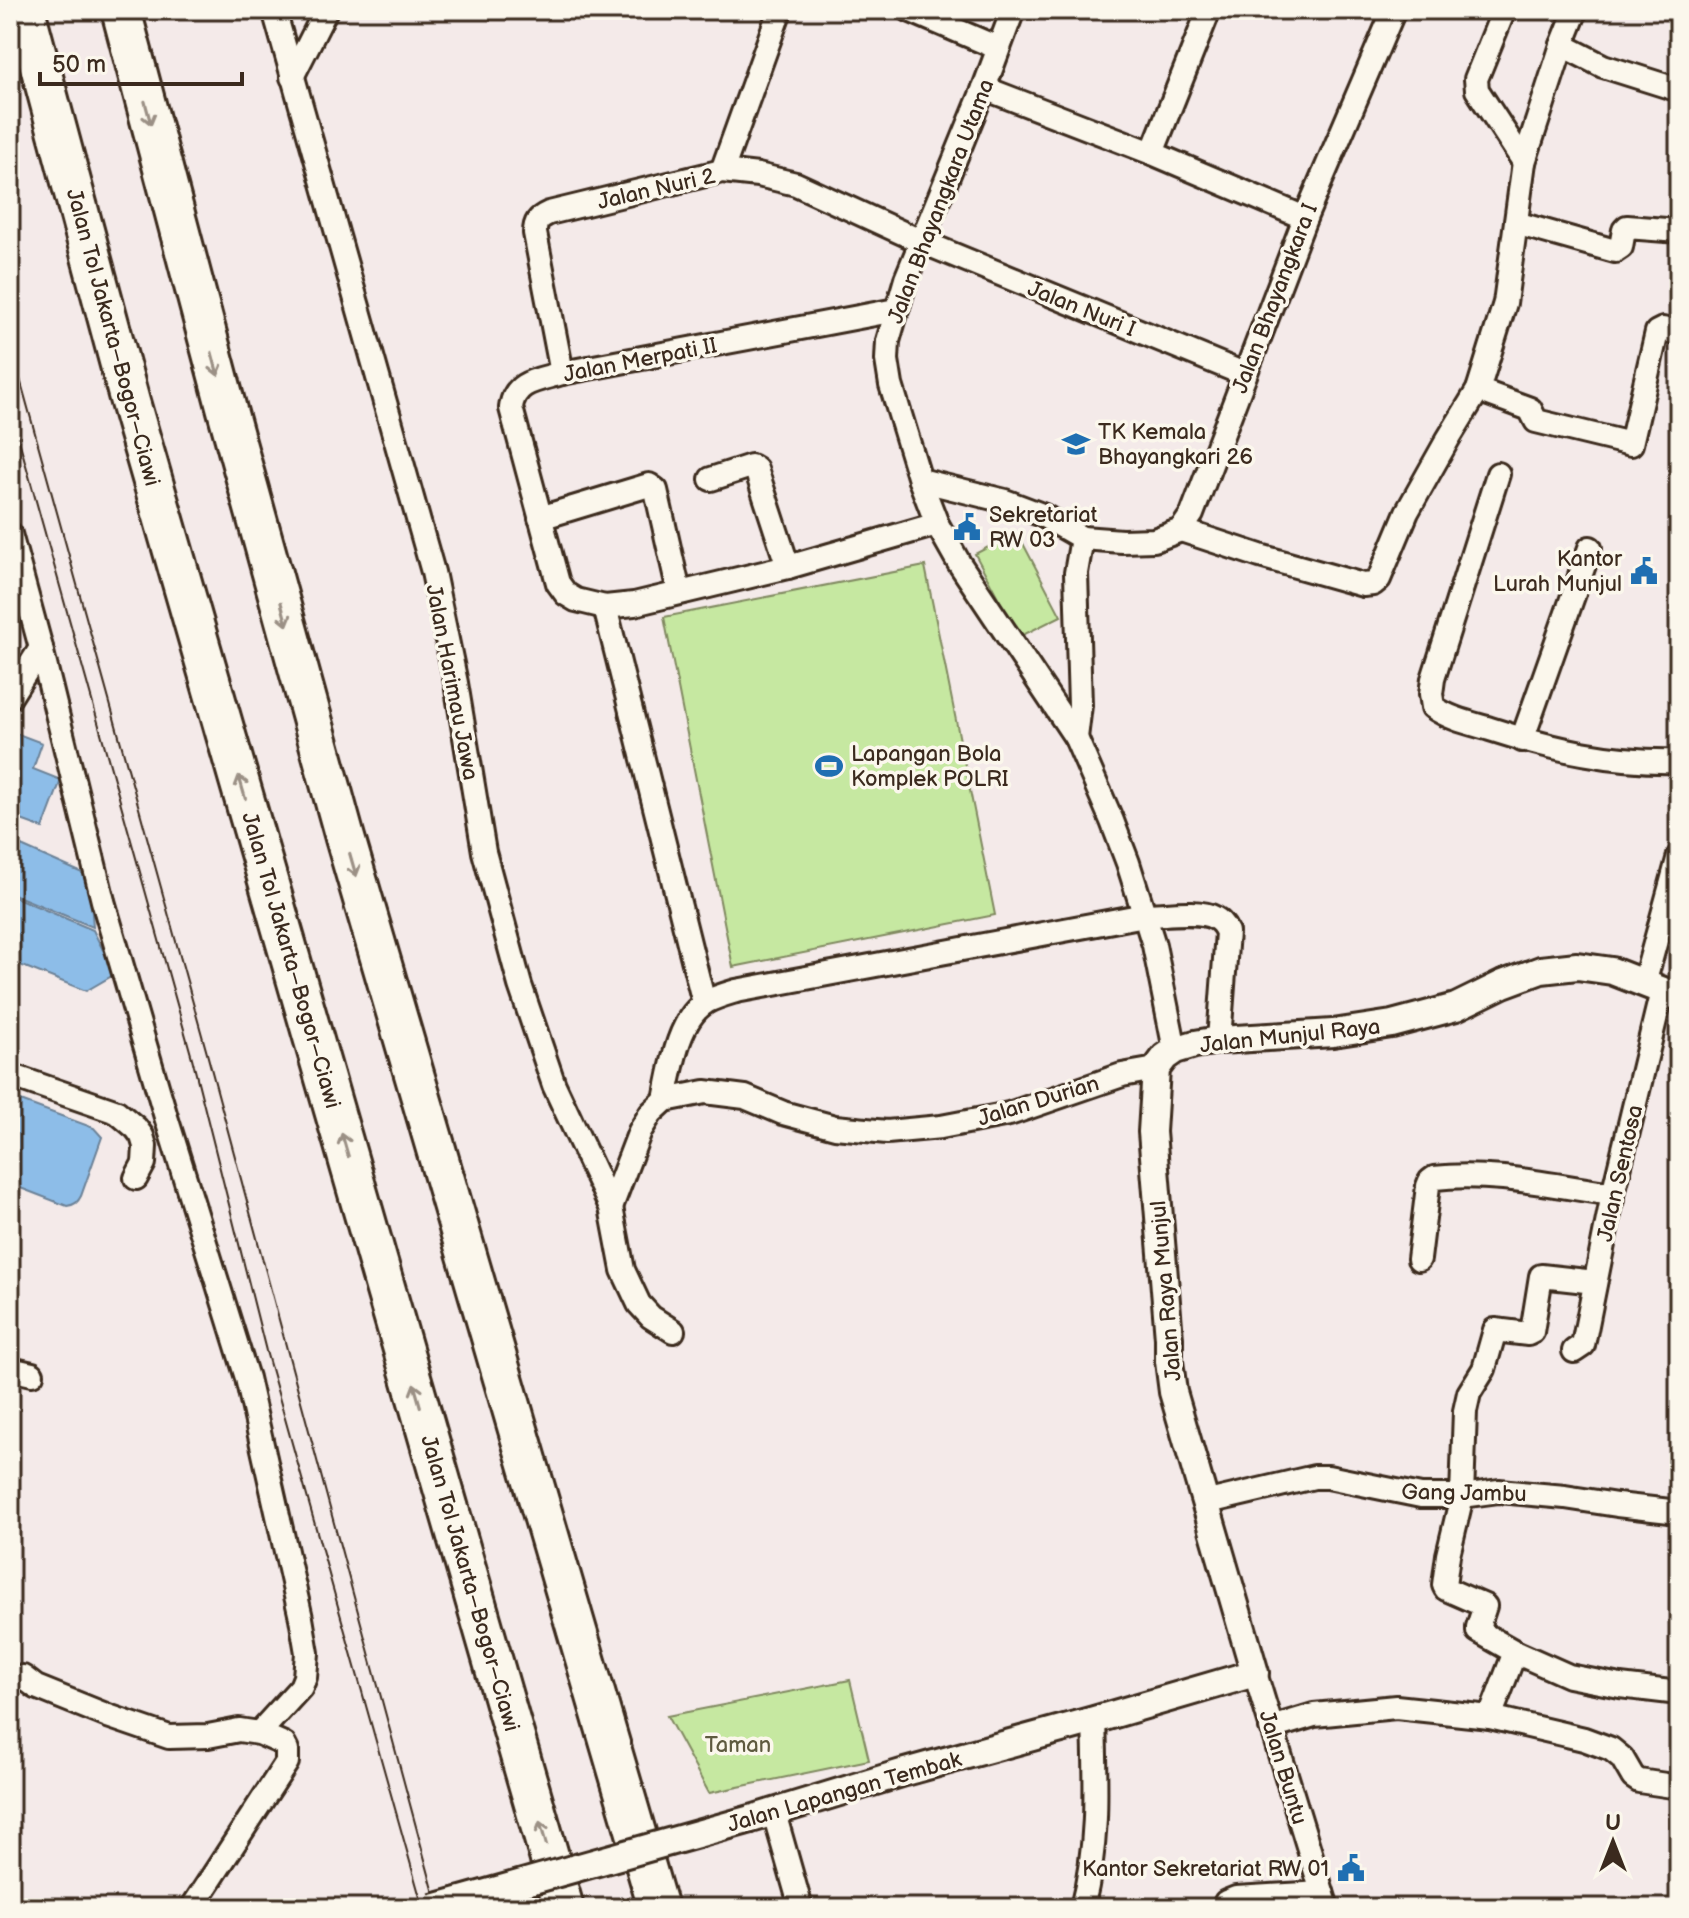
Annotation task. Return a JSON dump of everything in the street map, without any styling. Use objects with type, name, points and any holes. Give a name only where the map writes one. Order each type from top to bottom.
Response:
[{"type":"highway","name":"Jalan Tol Jakarta–Bogor–Ciawi","points":[[25,10],[130,402],[564,1908]]},
{"type":"highway","points":[[121,10],[345,838],[658,1908]]},
{"type":"street","name":"Jalan Harimau Jawa","points":[[274,10],[433,572],[456,683],[484,852],[520,985],[554,1085],[611,1207],[623,1270],[639,1304],[651,1317],[673,1331]]},
{"type":"street","points":[[292,77],[326,10]]},
{"type":"street","points":[[722,171],[780,10]]},
{"type":"street","points":[[909,10],[998,48]]},
{"type":"street","name":"Jalan Bhayangkara Utama","points":[[1013,10],[906,279],[888,341],[889,373],[920,480],[937,524],[959,563],[1076,738],[1112,821],[1154,945],[1175,1050]]},
{"type":"street","points":[[1152,153],[1209,10]]},
{"type":"street","name":"Jalan Bhayangkara I","points":[[1181,530],[1197,504],[1305,218],[1394,10]]},
{"type":"street","points":[[1504,10],[1476,84],[1524,162]]},
{"type":"street","points":[[920,480],[1005,501],[1042,515],[1082,538],[1154,540],[1181,530],[1363,585],[1373,584],[1379,579],[1407,512],[1478,390],[1505,303],[1524,162],[1576,10]]},
{"type":"street","points":[[1562,45],[1603,66],[1679,90]]},
{"type":"street","points":[[984,88],[1152,153],[1305,218]]},
{"type":"street","name":"Jalan Nuri 2","points":[[562,373],[535,233],[539,218],[549,213],[722,171],[796,184],[920,241]]},
{"type":"street","points":[[1516,223],[1615,251],[1621,247],[1627,227],[1679,231]]},
{"type":"street","name":"Jalan Nuri I","points":[[920,241],[1244,374]]},
{"type":"street","name":"Jalan Merpati II","points":[[540,518],[511,408],[512,396],[521,386],[562,373],[896,310]]},
{"type":"street","points":[[1478,390],[1530,409],[1536,421],[1631,444],[1657,332],[1663,329],[1679,334]]},
{"type":"street","points":[[711,479],[744,467],[756,469],[788,567]]},
{"type":"street","points":[[1498,474],[1433,679],[1433,707],[1444,715],[1578,754],[1679,761]]},
{"type":"street","points":[[679,592],[653,486],[540,518],[558,583],[566,594],[576,600],[605,607],[634,604],[788,567],[937,524]]},
{"type":"street","points":[[10,534],[103,901],[247,1378],[301,1618],[307,1653],[305,1677],[301,1687],[259,1733]]},
{"type":"street","points":[[1076,738],[1080,705],[1076,573],[1082,538]]},
{"type":"street","points":[[1522,740],[1590,548]]},
{"type":"street","points":[[605,607],[704,1003]]},
{"type":"street","points":[[10,697],[41,648]]},
{"type":"street","name":"Jalan Sentosa","points":[[1574,1351],[1583,1345],[1613,1194],[1662,991],[1679,856]]},
{"type":"street","points":[[611,1207],[640,1131],[651,1113],[665,1100],[685,1025],[704,1003],[736,991],[1145,915],[1199,914],[1213,916],[1227,932],[1219,1040]]},
{"type":"street","name":"Jalan Munjul Raya","points":[[1175,1050],[1219,1040],[1333,1033],[1392,1024],[1456,1007],[1541,970],[1577,966],[1612,971],[1662,991]]},
{"type":"street","points":[[1156,1069],[1175,1050]]},
{"type":"street","name":"Jalan Durian","points":[[665,1100],[705,1092],[745,1097],[783,1113],[835,1127],[887,1132],[941,1127],[1009,1114],[1107,1079],[1156,1069]]},
{"type":"street","name":"Jalan Raya Munjul","points":[[1156,1069],[1152,1132],[1173,1392],[1255,1673]]},
{"type":"street","points":[[10,1075],[117,1112],[136,1128],[145,1146],[144,1163],[136,1178]]},
{"type":"street","points":[[1419,1259],[1428,1186],[1434,1178],[1498,1178],[1613,1194]]},
{"type":"street","points":[[1595,1282],[1541,1276],[1532,1332],[1498,1329],[1494,1332],[1484,1369],[1469,1393],[1465,1411],[1462,1496],[1448,1555],[1445,1588],[1485,1606],[1478,1631],[1515,1652],[1569,1676],[1679,1693]]},
{"type":"street","name":"Gang Jambu","points":[[1204,1503],[1314,1477],[1328,1477],[1407,1494],[1462,1496],[1499,1491],[1679,1512]]},
{"type":"street","points":[[1490,1717],[1515,1652]]},
{"type":"street","name":"Jalan Lapangan Tembak","points":[[433,1908],[1255,1673]]},
{"type":"street","name":"Jalan Buntu","points":[[1255,1673],[1324,1900]]},
{"type":"street","points":[[23,1677],[36,1687],[169,1737],[199,1737],[239,1730],[259,1733],[284,1744],[287,1762],[192,1908]]},
{"type":"street","points":[[1271,1728],[1314,1715],[1396,1707],[1490,1717],[1584,1739],[1611,1749],[1639,1781],[1679,1787]]},
{"type":"street","points":[[1082,1908],[1097,1819],[1094,1720]]},
{"type":"street","points":[[763,1816],[801,1908]]},
{"type":"street","points":[[1223,1908],[1226,1902],[1236,1898],[1324,1900]]},
{"type":"green space","points":[[1017,532],[1061,616],[1019,637],[975,554]]},
{"type":"green space","name":"Lapangan Bola Komplek POLRI","points":[[925,566],[995,915],[733,967],[664,617]]},
{"type":"green space","name":"Taman","points":[[850,1680],[869,1760],[709,1793],[667,1716]]},
{"type":"water","points":[[10,731],[42,743],[33,769],[61,780],[43,828],[10,816]]},
{"type":"water","points":[[10,841],[89,876],[93,927],[10,893]]},
{"type":"water","points":[[10,895],[93,930],[115,974],[86,991],[10,961]]},
{"type":"water","points":[[10,1097],[94,1128],[102,1137],[81,1196],[74,1204],[67,1206],[10,1184]]},
{"type":"tram line","points":[[10,343],[208,1057],[438,1908]]},
{"type":"tram line","points":[[10,408],[192,1058],[266,1351],[423,1908]]},
{"type":"place","name":"TK Kemala Bhayangkari 26","points":[[1076,444]]},
{"type":"place","name":"Sekretariat RW 03","points":[[967,527]]},
{"type":"place","name":"Kantor Lurah Munjul","points":[[1644,571]]},
{"type":"place","name":"Lapangan Bola Komplek POLRI","points":[[829,766]]},
{"type":"place","name":"Kantor Sekretariat RW 01","points":[[1351,1868]]}]
